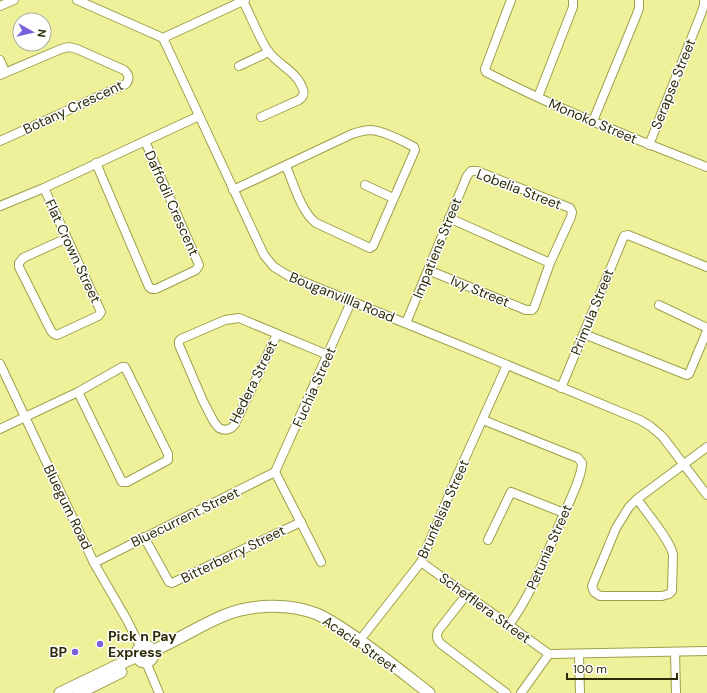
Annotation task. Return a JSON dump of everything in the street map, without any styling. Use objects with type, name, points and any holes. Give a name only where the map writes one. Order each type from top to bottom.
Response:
[{"type":"street","points":[[0,6],[14,0]]},
{"type":"street","points":[[77,0],[163,38],[244,0],[269,52],[296,77],[303,87],[304,92],[299,100],[261,117]]},
{"type":"street","name":"Monoko Street","points":[[510,0],[485,68],[486,72],[538,97],[649,145],[707,165]]},
{"type":"street","points":[[538,97],[573,7],[573,0]]},
{"type":"street","points":[[593,120],[637,14],[639,0]]},
{"type":"street","name":"Serapse Street","points":[[649,145],[701,14],[704,0]]},
{"type":"street","name":"Bouganvillla Road","points":[[163,38],[233,190],[264,255],[270,264],[284,274],[640,420],[662,436],[707,495]]},
{"type":"street","name":"Botany Crescent","points":[[0,60],[3,74],[69,47],[77,49],[124,70],[127,73],[128,80],[126,84],[0,141]]},
{"type":"street","points":[[239,66],[269,52]]},
{"type":"street","points":[[0,206],[44,188],[199,116]]},
{"type":"street","points":[[233,190],[352,134],[365,131],[371,130],[380,132],[397,139],[414,148],[415,152],[373,246],[371,247],[367,247],[311,219],[302,204],[286,166]]},
{"type":"street","name":"Daffodil Crescent","points":[[96,163],[149,287],[156,289],[196,270],[199,264],[145,141]]},
{"type":"street","name":"Lobelia Street","points":[[469,172],[477,171],[570,208],[572,212],[571,217],[550,263]]},
{"type":"street","name":"Impatiens Street","points":[[406,323],[469,172]]},
{"type":"street","points":[[365,185],[394,198]]},
{"type":"street","name":"Flat Crown Street","points":[[44,188],[67,238],[100,310],[101,314],[60,335],[54,334],[19,267],[19,261],[67,238]]},
{"type":"street","points":[[449,218],[550,263]]},
{"type":"street","name":"Primula Street","points":[[561,388],[624,236],[628,235],[707,267]]},
{"type":"street","name":"Ivy Street","points":[[428,270],[526,310],[532,310],[550,263]]},
{"type":"street","name":"Fuchia Street","points":[[275,472],[351,302]]},
{"type":"street","points":[[584,334],[687,375],[689,374],[707,329],[658,305]]},
{"type":"street","name":"Hedera Street","points":[[234,318],[242,319],[277,334],[235,424],[228,430],[219,428],[214,422],[178,341],[225,320],[234,318]]},
{"type":"street","points":[[277,334],[328,355]]},
{"type":"street","name":"Bluegum Road","points":[[0,364],[94,563],[127,620],[141,657],[160,693]]},
{"type":"street","name":"Brunfelsia Street","points":[[360,640],[421,562],[457,476],[507,365]]},
{"type":"street","points":[[0,429],[78,392],[122,367],[126,368],[168,454],[169,459],[127,482],[122,482],[78,392]]},
{"type":"street","name":"Petunia Street","points":[[482,420],[578,458],[582,461],[573,491],[532,589],[509,625]]},
{"type":"street","points":[[637,499],[672,549],[672,591],[669,594],[662,596],[604,597],[595,594],[592,589],[593,583],[616,528],[625,512],[637,499],[707,447]]},
{"type":"street","points":[[275,472],[321,562]]},
{"type":"street","name":"Bluecurrent Street","points":[[94,563],[275,472]]},
{"type":"street","points":[[488,540],[511,492],[564,513]]},
{"type":"street","name":"Bitterberry Street","points":[[144,537],[169,582],[172,583],[301,522]]},
{"type":"street","name":"Schefflera Street","points":[[421,562],[549,654]]},
{"type":"street","points":[[467,594],[438,631],[436,636],[437,639],[441,644],[506,693]]},
{"type":"street","name":"Acacia Street","points":[[141,657],[148,647],[152,651],[226,615],[249,609],[268,607],[298,609],[324,617],[360,640],[428,693]]},
{"type":"street","points":[[521,693],[549,654],[579,655],[707,651]]},
{"type":"street","points":[[675,652],[676,693]]},
{"type":"street","points":[[579,655],[580,693]]},
{"type":"street","points":[[60,693],[141,657]]},
{"type":"street","points":[[79,693],[141,657]]},
{"type":"place","name":"Pick n Pay Express","points":[[100,644]]},
{"type":"place","name":"BP","points":[[75,652]]}]
